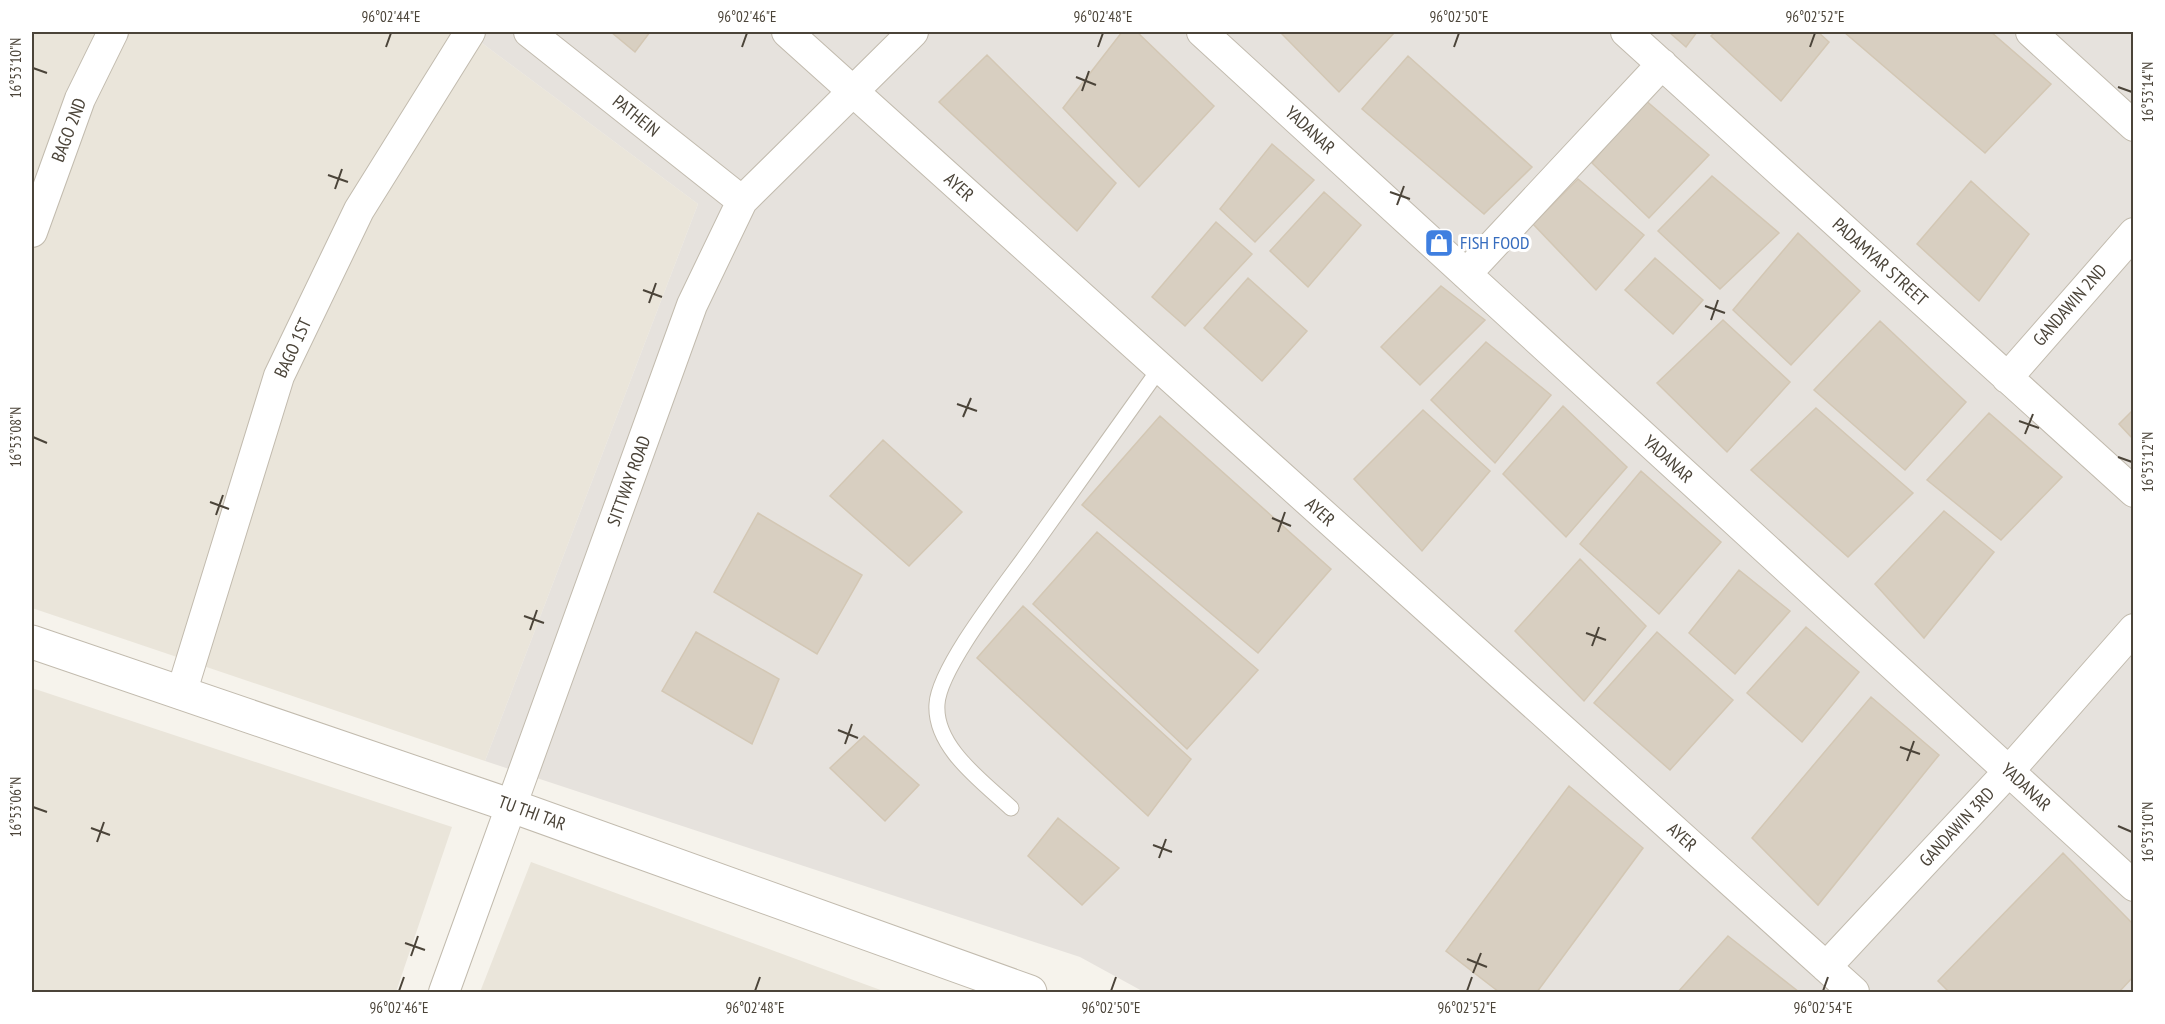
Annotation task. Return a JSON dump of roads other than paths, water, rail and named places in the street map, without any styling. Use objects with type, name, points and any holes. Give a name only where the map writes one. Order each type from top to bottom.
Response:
[{"type":"street","name":"BAGO 2ND","points":[[32,232],[80,99],[113,32]]},
{"type":"street","name":"BAGO 1ST","points":[[181,694],[279,376],[359,210],[471,32]]},
{"type":"street","name":"PATHEIN","points":[[529,32],[742,201]]},
{"type":"street","name":"AYER","points":[[787,32],[1854,993]]},
{"type":"street","name":"SITTWAY ROAD","points":[[444,993],[692,305],[742,201],[854,93],[913,32]]},
{"type":"street","name":"YADANAR","points":[[1202,32],[2133,886]]},
{"type":"street","name":"PADAMYAR STREET","points":[[1626,32],[2133,492]]},
{"type":"street","points":[[2031,32],[2133,126]]},
{"type":"street","points":[[1466,274],[1662,64]]},
{"type":"street","name":"GANDAWIN 2ND","points":[[2007,378],[2133,233]]},
{"type":"street","name":"GANDAWIN 3RD","points":[[1826,967],[2009,771],[2133,629]]},
{"type":"street","name":"TU THI TAR","points":[[32,642],[512,806],[1030,993]]},
{"type":"lane","points":[[1011,808],[961,761],[942,737],[937,704],[946,675],[986,611],[1160,368]]},
{"type":"place","name":"FISH FOOD","points":[[1439,243]]}]
